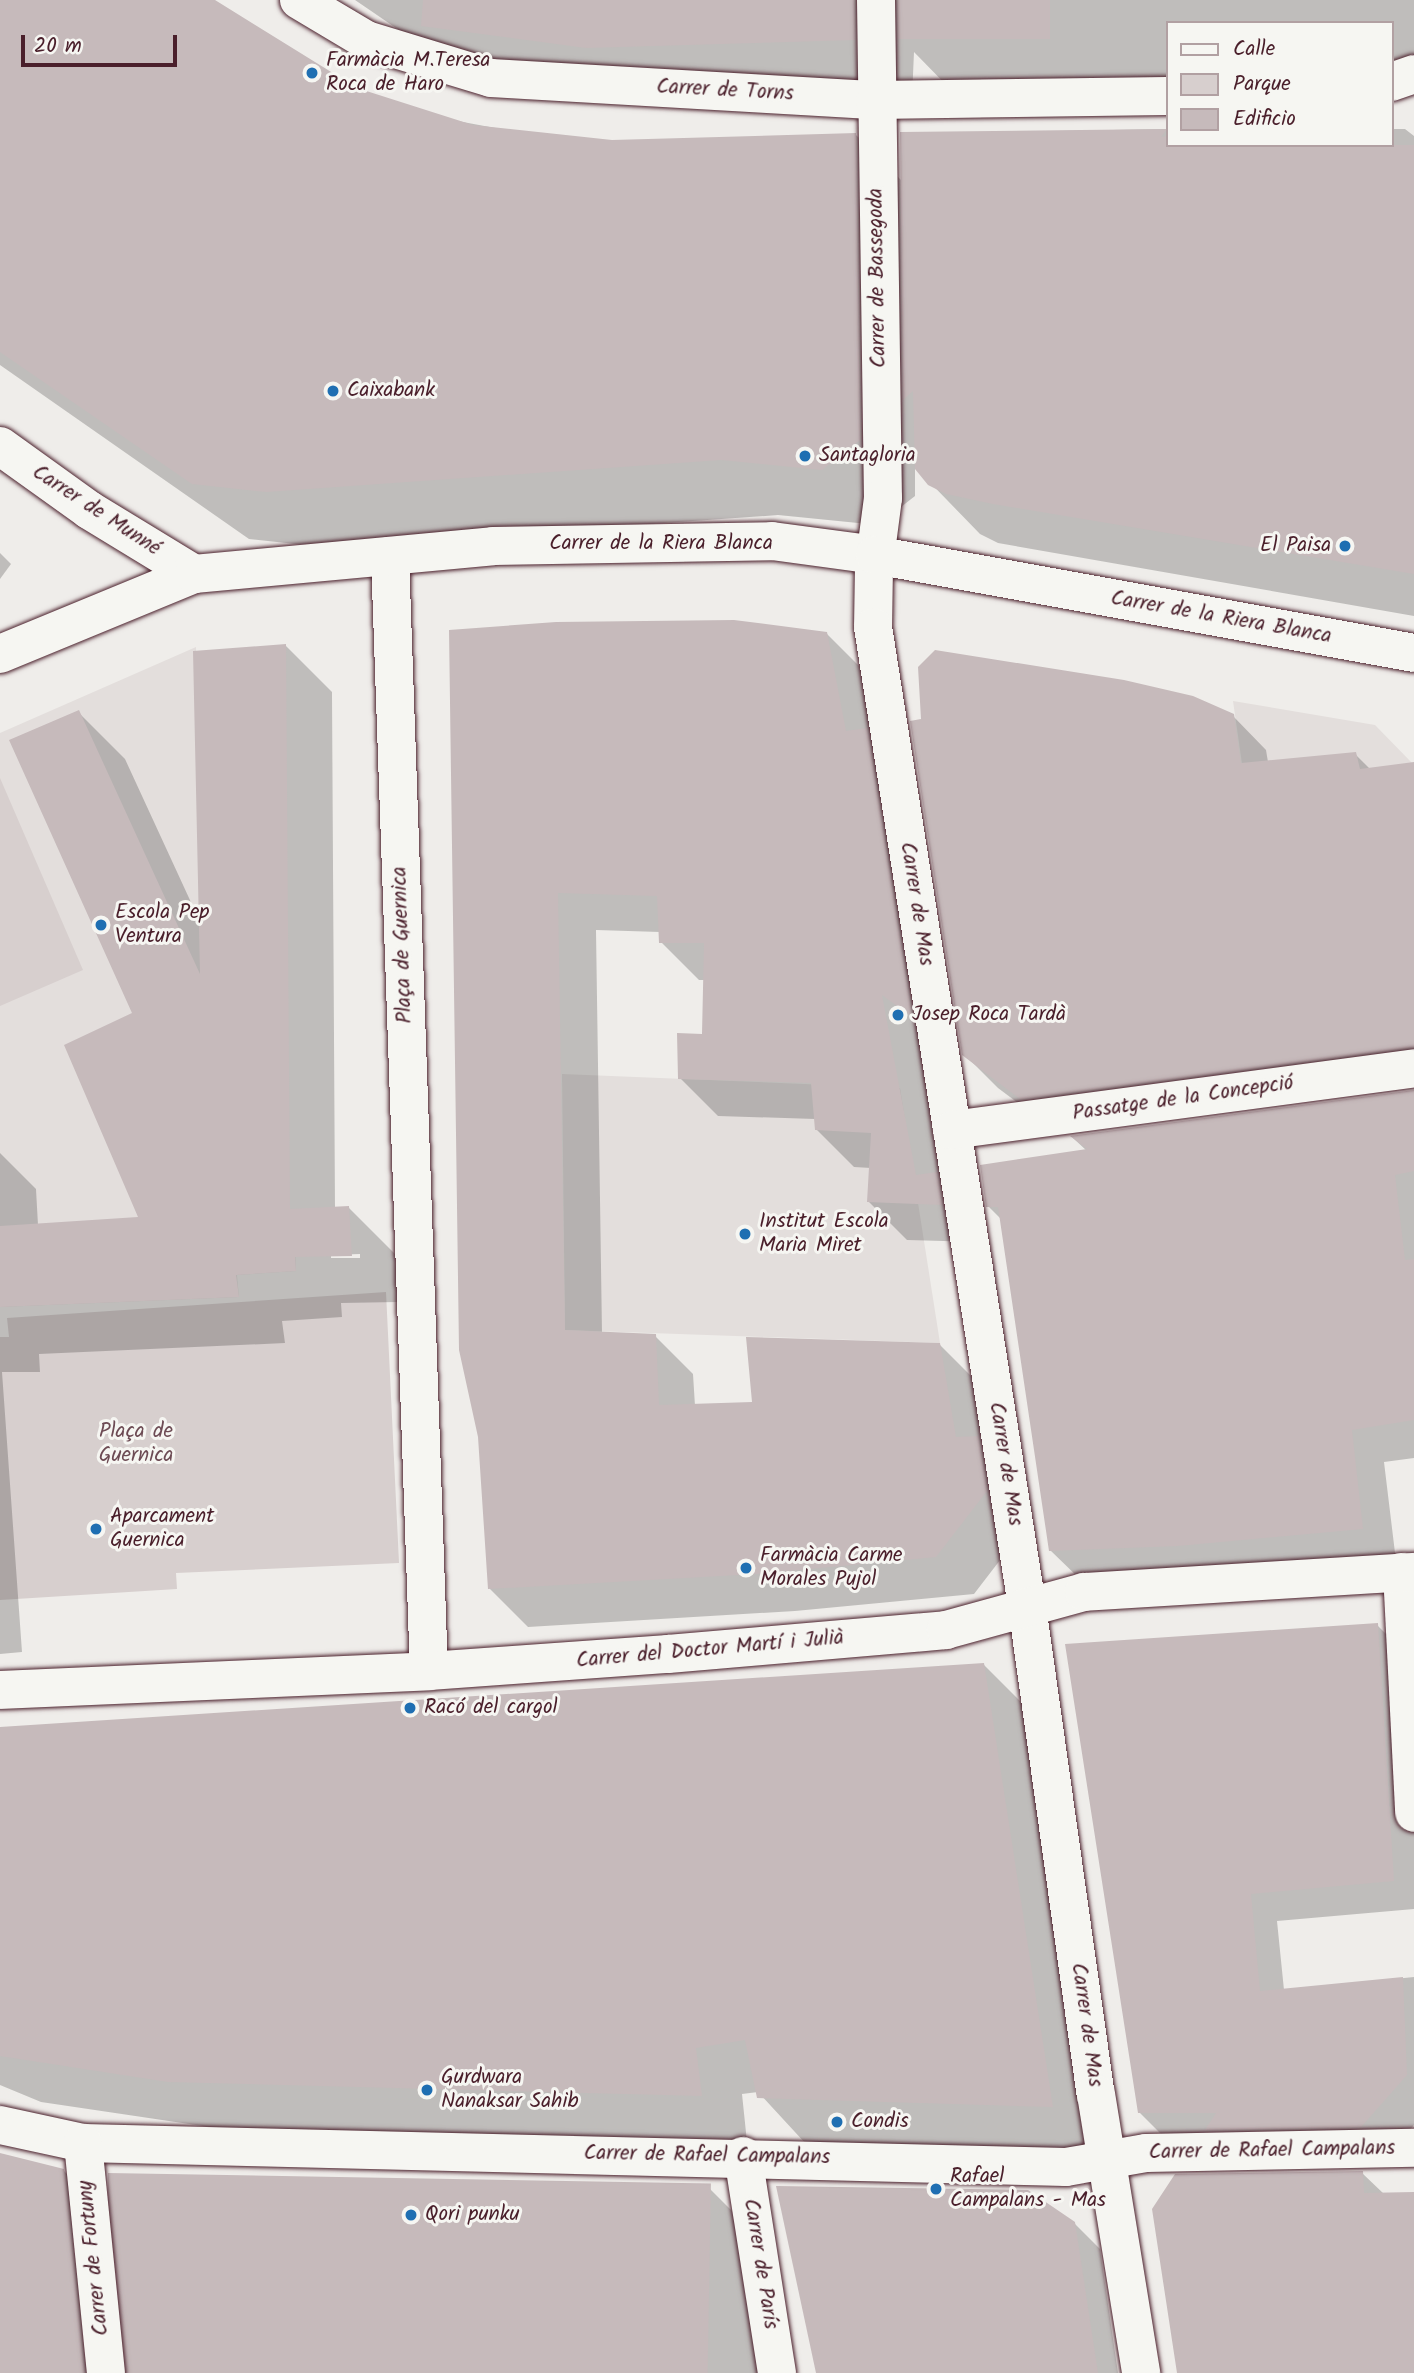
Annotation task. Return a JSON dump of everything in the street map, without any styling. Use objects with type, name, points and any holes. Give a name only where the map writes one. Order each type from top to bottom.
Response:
[{"type":"street","name":"Carrer de Torns","points":[[299,0],[366,40],[491,78],[875,100],[1166,96]]},
{"type":"street","name":"Carrer de Bassegoda","points":[[875,555],[883,498],[875,100],[876,0]]},
{"type":"street","points":[[1393,81],[1414,74]]},
{"type":"street","name":"Carrer de Munné","points":[[0,446],[89,510],[194,574]]},
{"type":"street","name":"Carrer de la Riera Blanca","points":[[0,654],[194,574],[493,546],[772,541],[875,555],[1414,653]]},
{"type":"street","name":"Carrer de Mas","points":[[875,555],[873,627],[1027,1606],[1106,2160],[1141,2373]]},
{"type":"street","name":"Plaça de Guernica","points":[[390,556],[429,1671]]},
{"type":"street","name":"Passatge de la Concepció","points":[[952,1130],[1414,1068]]},
{"type":"street","points":[[1408,1572],[1414,1814]]},
{"type":"street","name":"Carrer del Doctor Martí i Julià","points":[[0,1690],[429,1671],[946,1630],[1084,1592],[1408,1572]]},
{"type":"street","name":"Carrer de Rafael Campalans","points":[[0,2125],[83,2143],[743,2156],[1066,2167],[1146,2153],[1414,2148]]},
{"type":"street","name":"Carrer de Fortuny","points":[[83,2143],[106,2373]]},
{"type":"street","name":"Carrer de París","points":[[743,2156],[777,2373]]},
{"type":"shaded area","name":"Escola Pep Ventura","points":[[196,647],[203,980],[295,1246],[296,1271],[237,1275],[239,1297],[0,1307],[0,733]]},
{"type":"shaded area","points":[[1233,701],[1375,725],[1414,765],[1262,903]]},
{"type":"shaded area","name":"Institut Escola Maria Miret","points":[[562,1074],[900,1088],[940,1343],[565,1330]]},
{"type":"green space","points":[[0,778],[83,970],[0,1006]]},
{"type":"green space","name":"Plaça de Guernica","points":[[386,1292],[399,1563],[176,1573],[177,1589],[0,1600],[0,1337],[9,1337],[7,1318]]},
{"type":"building","points":[[0,0],[215,0],[357,88],[473,125],[612,140],[856,133],[860,440],[822,470],[721,460],[266,492],[192,484],[0,352]]},
{"type":"building","points":[[423,0],[854,0],[855,40],[586,48],[421,26]]},
{"type":"building","points":[[898,0],[1050,0],[1050,39],[898,39]]},
{"type":"building","points":[[1166,129],[1161,137],[1166,136],[1166,147],[1414,145],[1414,574],[993,504],[946,494],[928,485],[915,469],[913,391],[903,400],[900,132]]},
{"type":"building","points":[[734,620],[827,632],[846,731],[867,728],[912,1017],[882,995],[916,1175],[937,1172],[942,1205],[867,1202],[871,1133],[815,1130],[811,1083],[678,1079],[677,1033],[702,1034],[704,943],[659,943],[657,896],[558,893],[565,1330],[656,1334],[659,1405],[752,1402],[746,1337],[940,1343],[956,1437],[978,1436],[987,1491],[936,1557],[756,1574],[488,1589],[478,1437],[459,1350],[449,630],[556,622]]},
{"type":"building","points":[[286,644],[290,1209],[349,1206],[352,1256],[295,1257],[296,1271],[236,1275],[239,1297],[0,1307],[0,1226],[138,1217],[64,1045],[132,1013],[9,740],[79,710],[200,974],[193,651]]},
{"type":"building","points":[[935,650],[1124,680],[1193,696],[1234,714],[1241,763],[1356,752],[1360,769],[1414,762],[1414,1047],[1020,1099],[962,1055],[910,721],[921,719],[918,667]]},
{"type":"building","points":[[1414,1090],[1414,1171],[1395,1175],[1405,1260],[1414,1259],[1414,1420],[1352,1430],[1363,1529],[1178,1546],[1049,1551],[998,1207],[986,1207],[980,1165],[1087,1149],[1070,1136]]},
{"type":"building","points":[[1378,1623],[1394,1881],[1251,1894],[1260,1991],[1403,1977],[1407,2075],[1361,2127],[1205,2130],[1216,2113],[1138,2113],[1065,1644]]},
{"type":"building","points":[[984,1663],[1053,2107],[757,2098],[745,2040],[696,2048],[702,2096],[168,2082],[0,2056],[0,1727]]},
{"type":"building","points":[[0,2153],[64,2169],[84,2373],[0,2373]]},
{"type":"building","points":[[1363,2171],[1364,2193],[1414,2192],[1414,2373],[1177,2373],[1152,2209],[1175,2174]]},
{"type":"building","points":[[108,2173],[711,2184],[708,2373],[105,2373]]},
{"type":"building","points":[[776,2186],[1028,2190],[1075,2222],[1098,2373],[816,2373]]},
{"type":"place","name":"Farmàcia M.Teresa Roca de Haro","points":[[312,73]]},
{"type":"place","name":"Caixabank","points":[[333,391]]},
{"type":"place","name":"Santagloria","points":[[805,456]]},
{"type":"place","name":"El Paisa","points":[[1345,546]]},
{"type":"place","name":"Escola Pep Ventura","points":[[101,925]]},
{"type":"place","name":"Josep Roca Tardà","points":[[898,1015]]},
{"type":"place","name":"Institut Escola Maria Miret","points":[[745,1234]]},
{"type":"place","name":"Aparcament Guernica","points":[[96,1529]]},
{"type":"place","name":"Farmàcia Carme Morales Pujol","points":[[746,1568]]},
{"type":"place","name":"Racó del cargol","points":[[410,1708]]},
{"type":"place","name":"Gurdwara Nanaksar Sahib","points":[[427,2090]]},
{"type":"place","name":"Condis","points":[[837,2122]]},
{"type":"place","name":"Rafael Campalans - Mas","points":[[936,2189]]},
{"type":"place","name":"Qori punku","points":[[411,2215]]}]
